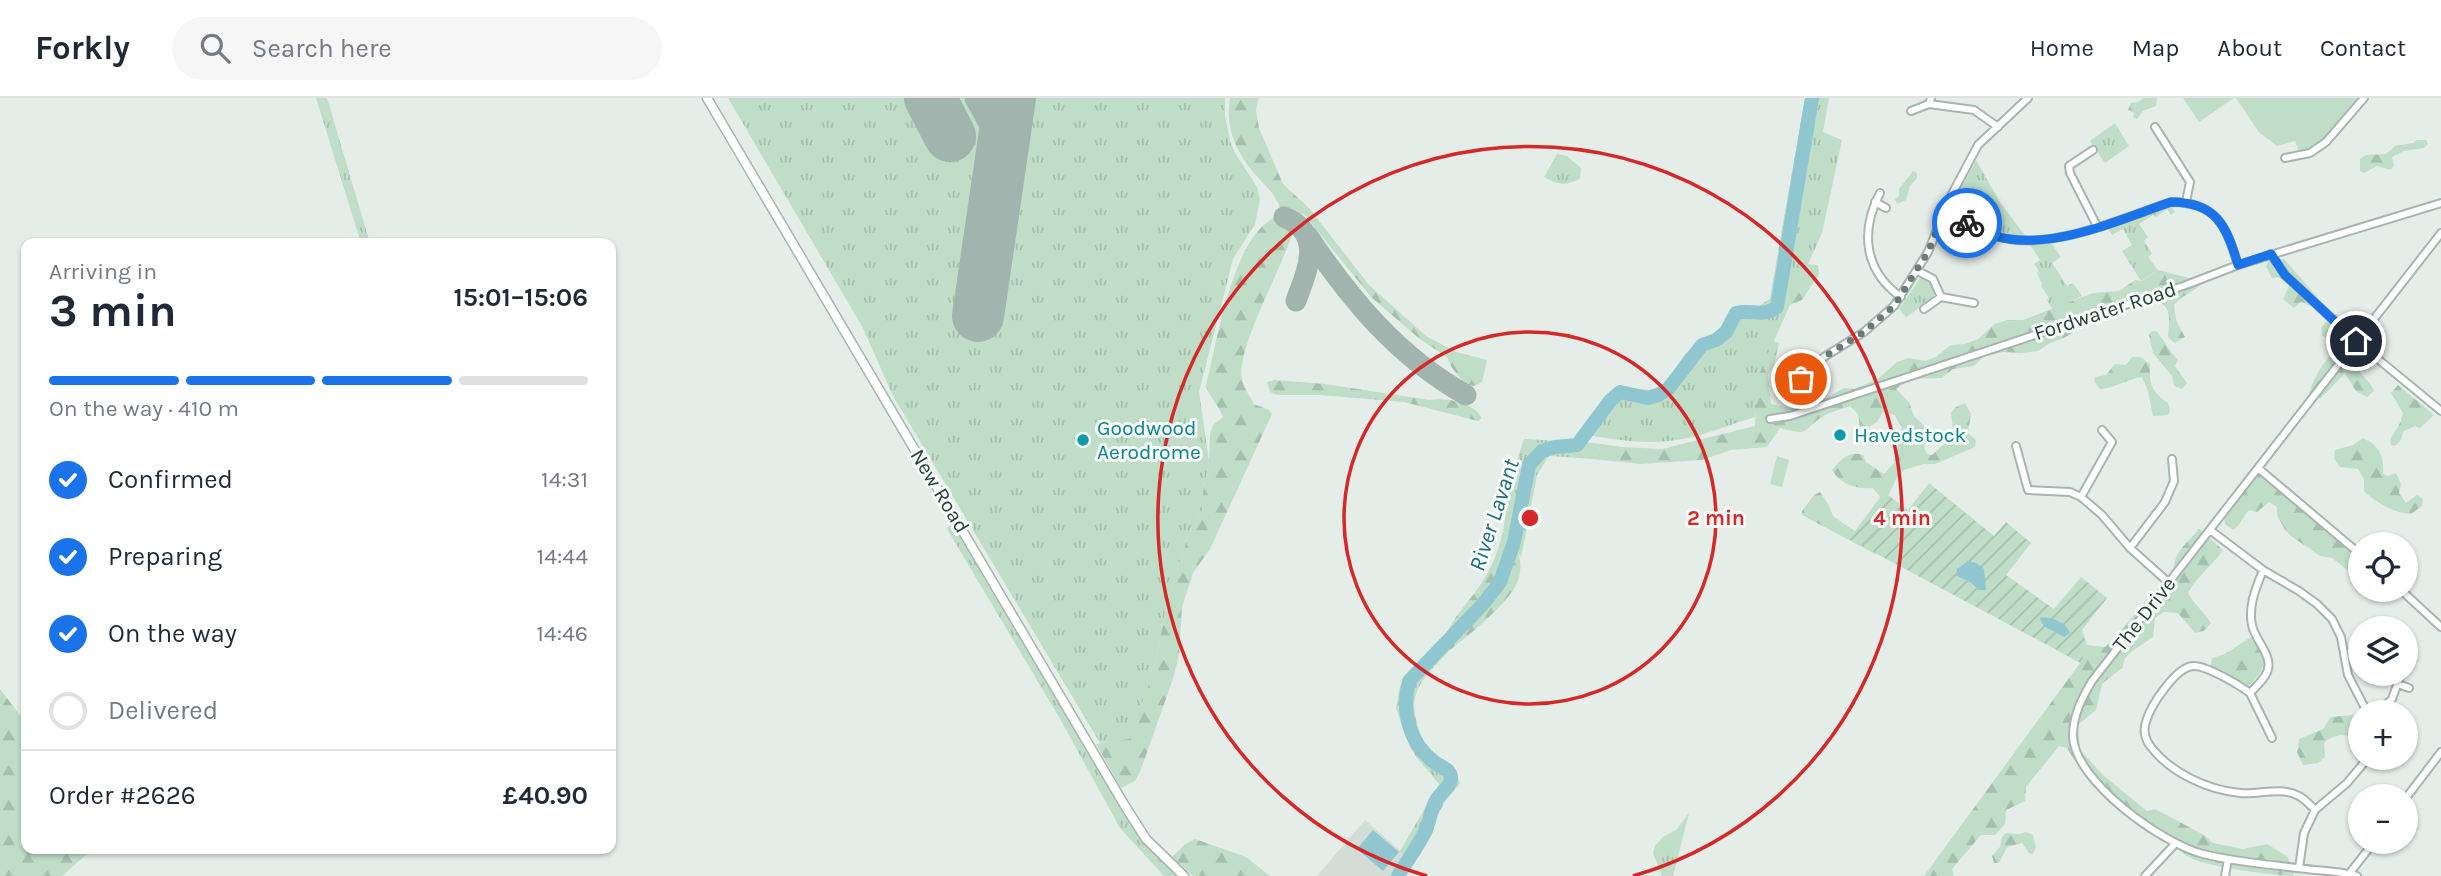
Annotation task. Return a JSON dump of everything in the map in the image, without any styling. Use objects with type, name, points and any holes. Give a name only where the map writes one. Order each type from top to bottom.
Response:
[{"type":"street","name":"New Road","points":[[707,98],[1125,806],[1146,839],[1184,876]]},
{"type":"street","points":[[1801,379],[1824,357],[1864,332],[1894,306],[1918,271],[1978,145],[2028,98]]},
{"type":"street","points":[[2285,158],[2310,153],[2326,142],[2364,98]]},
{"type":"street","points":[[1911,111],[1930,101],[1974,110],[1998,127]]},
{"type":"street","points":[[2155,127],[2190,182],[2186,202]]},
{"type":"street","points":[[2093,150],[2069,166],[2097,226]]},
{"type":"street","points":[[1880,193],[1870,211],[1868,247],[1876,270],[1886,286],[1901,297]]},
{"type":"street","points":[[1875,202],[1886,208]]},
{"type":"street","points":[[1946,209],[1972,227],[1996,237],[2030,241],[2072,235],[2171,202],[2186,202],[2208,210],[2220,221],[2230,237],[2238,265]]},
{"type":"street","name":"Fordwater Road","points":[[1770,419],[1790,416],[2186,285],[2271,254],[2441,203]]},
{"type":"street","name":"The Drive","points":[[2353,875],[2228,859],[2174,845],[2150,830],[2100,785],[2076,751],[2073,737],[2077,711],[2092,681],[2441,233]]},
{"type":"street","points":[[2271,254],[2285,275],[2356,341],[2441,411]]},
{"type":"street","points":[[1918,271],[1933,279],[1941,297]]},
{"type":"street","points":[[1924,309],[1941,297],[1974,303]]},
{"type":"street","points":[[2081,497],[2112,442],[2102,430]]},
{"type":"street","points":[[2016,446],[2028,490],[2070,492],[2081,497],[2102,515],[2130,548],[2169,583]]},
{"type":"street","points":[[2130,548],[2165,502],[2174,481],[2172,459]]},
{"type":"street","points":[[2258,468],[2348,544]]},
{"type":"street","points":[[2174,481],[2184,482]]},
{"type":"street","points":[[2210,530],[2263,570],[2317,604],[2332,620],[2341,637],[2348,675],[2361,700]]},
{"type":"street","points":[[2250,694],[2266,675],[2269,665],[2251,622],[2253,594],[2263,570]]},
{"type":"street","points":[[2413,602],[2441,627]]},
{"type":"street","points":[[2272,738],[2250,694],[2241,686],[2194,665],[2173,676],[2146,721],[2144,734],[2149,745],[2159,755],[2197,782],[2240,793],[2283,791],[2299,796],[2315,810]]},
{"type":"street","points":[[2404,686],[2409,688]]},
{"type":"street","points":[[2417,784],[2441,752]]},
{"type":"street","points":[[2300,868],[2304,833],[2315,810],[2358,770]]},
{"type":"street","points":[[2145,876],[2174,845]]},
{"type":"street","points":[[2353,875],[2366,854]]},
{"type":"street","points":[[2225,876],[2228,859]]},
{"type":"shaded area","points":[[1365,820],[1404,854],[1390,876],[1317,876]]},
{"type":"green space","points":[[316,98],[327,98],[369,238],[359,238]]},
{"type":"green space","name":"Goodwood Aerodrome","points":[[728,98],[1225,98],[1230,141],[1257,187],[1260,199],[1255,224],[1233,259],[1199,392],[1209,461],[1203,492],[1203,509],[1188,536],[1168,599],[1153,673],[1129,740],[1100,743],[893,396],[863,328]]},
{"type":"green space","points":[[1230,98],[1259,98],[1256,110],[1259,128],[1283,184],[1309,208],[1369,285],[1426,336],[1456,352],[1487,360],[1482,382],[1474,386],[1465,384],[1447,357],[1421,340],[1371,297],[1304,214],[1290,215],[1283,211],[1272,193],[1247,165],[1237,147],[1230,128]]},
{"type":"green space","points":[[1805,98],[1829,98],[1823,132],[1842,140],[1822,233],[1757,379],[1755,417],[1679,440],[1626,441],[1587,435],[1620,387],[1645,390],[1659,388],[1670,378],[1688,352],[1723,328],[1733,308],[1759,306],[1770,299]]},
{"type":"green space","points":[[2143,98],[2157,98],[2156,106],[2143,111],[2137,119],[2133,117],[2134,113],[2128,110],[2131,103]]},
{"type":"green space","points":[[2183,98],[2234,98],[2199,122]]},
{"type":"green space","points":[[2236,98],[2359,98],[2325,137],[2299,152],[2295,141],[2277,146],[2259,132]]},
{"type":"green space","points":[[1804,104],[1808,109],[1800,159],[1804,169],[1803,175],[1796,183],[1791,217],[1794,231],[1788,276],[1797,277],[1806,264],[1818,265],[1819,274],[1802,300],[1762,312],[1736,312],[1725,327],[1733,308],[1759,306],[1770,299]]},
{"type":"green space","points":[[2115,123],[2129,146],[2105,163],[2090,141]]},
{"type":"green space","points":[[2426,140],[2428,144],[2424,148],[2404,151],[2392,157],[2394,165],[2391,170],[2377,166],[2364,173],[2360,171],[2360,159],[2366,155],[2386,154],[2395,146]]},
{"type":"green space","points":[[1557,154],[1567,156],[1581,168],[1580,179],[1562,184],[1544,177]]},
{"type":"green space","points":[[1976,160],[2000,202],[2026,237],[1987,227],[1951,207]]},
{"type":"green space","points":[[1913,171],[1917,173],[1917,178],[1910,186],[1906,200],[1897,204],[1895,199],[1899,196],[1899,189]]},
{"type":"green space","points":[[2171,206],[2175,212],[2171,215],[2167,209],[2139,224],[2148,237],[2144,241],[2152,253],[2148,257],[2158,270],[2141,281],[2122,251],[2132,245],[2123,229],[2112,235],[2108,228]]},
{"type":"green space","points":[[1274,218],[1287,221],[1293,231],[1253,328],[1242,366],[1243,382],[1254,404],[1272,414],[1210,549],[1193,573],[1182,607],[1179,655],[1173,679],[1140,772],[1135,781],[1121,788],[1096,744],[1129,739],[1153,673],[1168,599],[1188,536],[1203,509],[1210,434],[1213,425],[1223,417],[1206,386],[1221,319],[1228,293],[1247,247],[1259,229]]},
{"type":"green space","points":[[2052,244],[2061,257],[2052,263],[2067,286],[2073,283],[2082,296],[2053,310],[2034,264],[2040,260],[2030,245]]},
{"type":"green space","points":[[2284,259],[2319,299],[2313,307],[2301,302],[2294,308],[2283,299],[2289,286],[2279,277],[2272,278],[2266,266],[2269,261]]},
{"type":"green space","points":[[2158,270],[2189,278],[2200,285],[2174,305],[2176,320],[2185,337],[2175,343],[2168,337],[2169,315],[2164,305],[2133,293],[2122,300],[2112,317],[2083,326],[2038,351],[2003,352],[1983,357],[1974,366],[1953,369],[1942,378],[1910,379],[1896,389],[1909,402],[1914,416],[1928,430],[1924,448],[1927,454],[1932,455],[1954,435],[1951,413],[1965,403],[1971,414],[1968,433],[1976,440],[1975,447],[1935,464],[1923,464],[1904,470],[1897,477],[1889,494],[1880,497],[1873,488],[1850,485],[1832,470],[1845,457],[1853,454],[1863,455],[1866,462],[1884,474],[1894,463],[1902,428],[1895,415],[1883,412],[1877,422],[1867,428],[1860,427],[1858,414],[1850,406],[1825,415],[1801,432],[1780,428],[1767,447],[1731,450],[1702,460],[1641,464],[1592,459],[1599,450],[1595,443],[1662,449],[1755,426],[1757,379],[1773,341],[1779,343],[1774,365],[1768,375],[1771,404],[1791,408],[1802,403],[1815,404],[1844,388],[1855,389],[1879,378],[1897,362],[1909,358],[1925,361],[1936,357],[1951,345],[1978,339],[1995,324],[2007,320],[2023,320],[2093,293],[2119,291]]},
{"type":"green space","points":[[1920,278],[1931,283],[1935,293],[1931,300],[1906,317],[1899,309]]},
{"type":"green space","points":[[2336,314],[2350,326],[2348,342],[2342,354],[2349,363],[2358,368],[2374,391],[2367,397],[2356,391],[2345,373],[2321,398],[2309,393],[2320,370],[2336,351],[2335,340],[2322,336],[2321,327]]},
{"type":"green space","points":[[2152,331],[2159,334],[2178,360],[2175,366],[2187,383],[2182,389],[2174,386],[2172,376],[2153,353],[2149,335]]},
{"type":"green space","points":[[2132,357],[2140,357],[2150,364],[2153,387],[2168,403],[2168,415],[2153,416],[2142,377],[2104,389],[2100,389],[2094,381],[2095,377],[2106,375],[2115,364],[2126,365]]},
{"type":"green space","points":[[1274,380],[1325,384],[1429,400],[1451,400],[1466,404],[1482,418],[1478,421],[1404,402],[1320,395],[1278,395],[1270,392],[1267,382]]},
{"type":"green space","points":[[2398,385],[2434,415],[2420,428],[2415,426],[2404,431],[2395,446],[2391,445],[2390,440],[2403,413],[2391,393]]},
{"type":"green space","points":[[2363,438],[2380,452],[2383,474],[2388,476],[2396,473],[2401,484],[2399,493],[2406,503],[2417,495],[2423,499],[2422,506],[2411,514],[2386,507],[2364,491],[2364,479],[2358,469],[2340,467],[2334,458],[2335,450],[2353,445]]},
{"type":"green space","points":[[1524,439],[1595,443],[1599,450],[1592,459],[1549,456],[1537,475],[1521,558],[1512,535],[1503,532],[1511,479]]},
{"type":"green space","points":[[1777,456],[1789,460],[1782,487],[1770,484]]},
{"type":"green space","points":[[2259,475],[2348,550],[2348,570],[2332,558],[2320,556],[2291,536],[2277,515],[2277,507],[2269,502],[2257,512],[2249,510],[2233,530],[2225,524],[2224,517]]},
{"type":"green space","points":[[1929,483],[1994,536],[2006,522],[2031,543],[2006,575],[2054,609],[2081,577],[2107,598],[2082,630],[2087,645],[2081,663],[1849,539],[1884,492],[1908,510]]},
{"type":"green space","points":[[1820,492],[1833,516],[1857,533],[1877,555],[1802,515],[1814,495]]},
{"type":"green space","points":[[952,521],[1144,843],[1177,876],[1164,876],[1120,828],[1059,717],[947,529]]},
{"type":"green space","points":[[2199,529],[2223,550],[2188,593],[2211,623],[2204,631],[2195,633],[2178,613],[2164,612],[2155,618],[2153,637],[2131,652],[2125,658],[2122,668],[2102,684],[2096,710],[2078,725],[2080,750],[2103,775],[2147,811],[2155,809],[2204,835],[2213,843],[2243,849],[2267,844],[2288,857],[2294,876],[2222,867],[2187,856],[2169,836],[2148,833],[2122,814],[2093,786],[2067,748],[2059,746],[2026,787],[2025,801],[2006,810],[2005,824],[1995,835],[1981,835],[1952,869],[1954,876],[1924,876],[2080,663],[2056,650],[2071,641],[2105,647],[2153,592],[2169,589],[2175,581],[2173,573],[2176,559],[2183,546]]},
{"type":"green space","points":[[1503,532],[1512,535],[1519,553],[1520,571],[1517,583],[1497,610],[1450,650],[1444,640],[1447,631],[1487,573]]},
{"type":"green space","points":[[2251,637],[2264,662],[2260,673],[2249,686],[2211,666],[2212,658],[2225,654]]},
{"type":"green space","points":[[1444,640],[1450,650],[1421,684],[1414,703],[1415,714],[1425,742],[1452,767],[1460,783],[1445,802],[1403,876],[1390,876],[1404,855],[1400,851],[1439,784],[1410,747],[1396,708],[1400,686]]},
{"type":"green space","points":[[0,689],[21,716],[21,854],[87,854],[62,876],[0,876]]},
{"type":"green space","points":[[2348,715],[2348,735],[2332,737],[2324,742],[2325,757],[2318,763],[2303,765],[2297,752],[2299,739],[2323,729],[2331,717]]},
{"type":"green space","points":[[1689,813],[1673,876],[1662,876],[1653,853],[1655,846],[1663,837],[1676,830]]},
{"type":"green space","points":[[2026,832],[2033,835],[2036,847],[2033,854],[2029,853],[2022,843],[2007,847],[1999,863],[1994,863],[1992,856],[2000,847],[2002,837],[2006,833]]},
{"type":"green space","points":[[1195,839],[1246,857],[1270,876],[1193,876],[1172,857]]},
{"type":"water","points":[[1968,561],[1984,569],[1986,590],[1979,590],[1957,576],[1957,569]]},
{"type":"water","points":[[2041,617],[2058,621],[2070,633],[2064,637],[2044,626]]},
{"type":"water","points":[[1373,830],[1399,852],[1383,871],[1357,849]]},
{"type":"waterway","name":"River Lavant","points":[[1398,876],[1426,830],[1435,803],[1451,780],[1449,772],[1426,755],[1413,736],[1406,704],[1409,681],[1483,604],[1500,582],[1514,542],[1529,465],[1542,451],[1577,445],[1620,392],[1648,398],[1668,389],[1702,345],[1716,340],[1726,332],[1736,313],[1762,313],[1777,307],[1812,98]]},
{"type":"taxiway","points":[[975,98],[1003,149]]},
{"type":"taxiway","points":[[1284,217],[1297,224],[1309,243],[1308,265],[1296,301]]},
{"type":"taxiway","points":[[1307,235],[1358,304],[1377,325],[1418,363],[1466,395]]},
{"type":"runway","points":[[930,98],[950,136]]},
{"type":"runway","points":[[978,316],[1010,98]]},
{"type":"way so far","points":[[1801,379],[1824,357],[1864,332],[1894,306],[1918,271],[1946,209],[1967,223]]},
{"type":"place","name":"Havedstock","points":[[1840,435]]},
{"type":"place","name":"Goodwood Aerodrome","points":[[1083,440]]},
{"type":"route","points":[[1967,223],[1996,237],[2041,241],[2072,235],[2171,202],[2186,202],[2208,210],[2220,221],[2230,237],[2238,265],[2271,254],[2285,275],[2356,341]]}]
